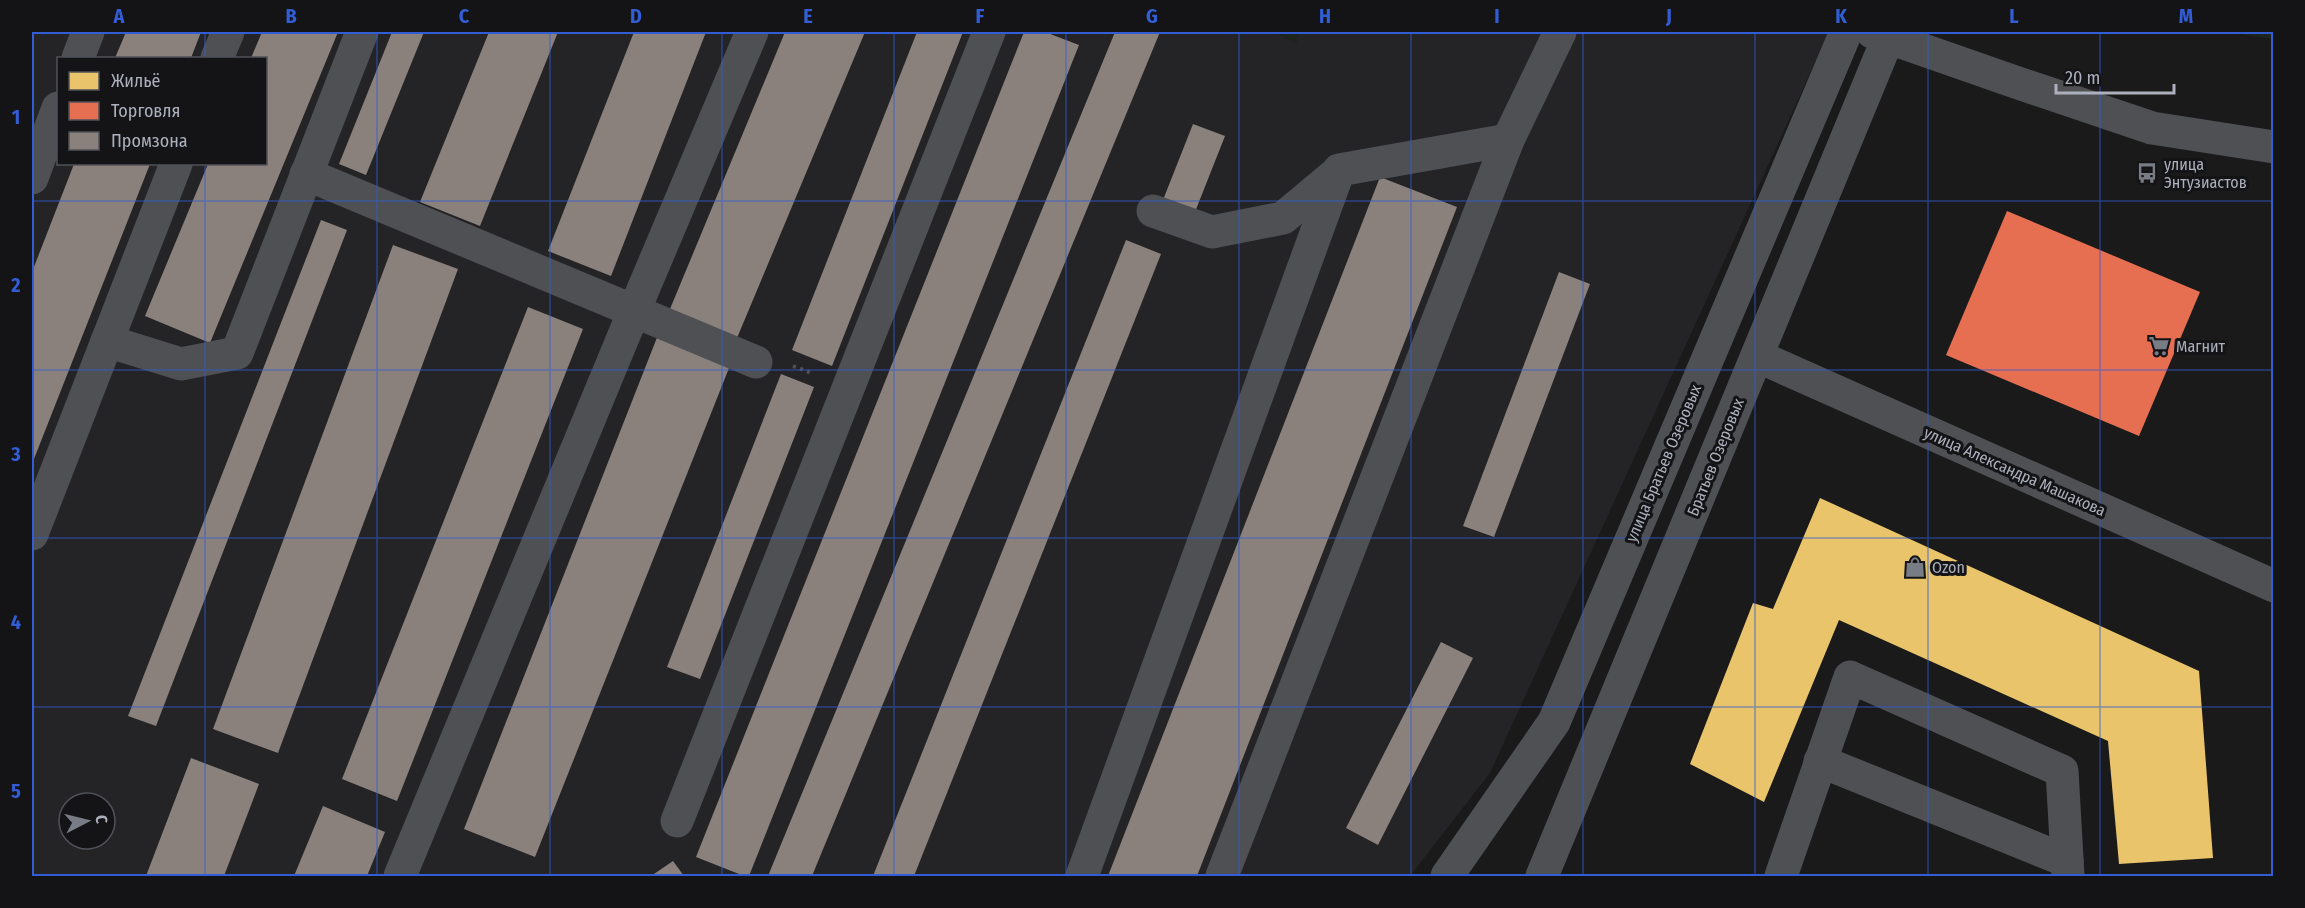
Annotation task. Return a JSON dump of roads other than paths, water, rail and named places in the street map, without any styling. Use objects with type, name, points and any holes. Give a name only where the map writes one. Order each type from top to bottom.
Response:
[{"type":"street","points":[[78,57],[88,32]]},
{"type":"street","points":[[217,57],[228,32]]},
{"type":"street","points":[[107,341],[181,364],[237,353],[362,32]]},
{"type":"street","points":[[400,876],[752,32]]},
{"type":"street","points":[[677,821],[989,32]]},
{"type":"street","points":[[1222,876],[1508,140],[1560,32]]},
{"type":"street","name":"улица Братьев Озеровых","points":[[1447,876],[1554,722],[1846,32]]},
{"type":"street","points":[[1880,35],[2152,128],[2274,147]]},
{"type":"street","name":"Братьев Озеровых","points":[[1542,876],[1757,356],[1880,35]]},
{"type":"street","points":[[32,178],[57,111]]},
{"type":"street","points":[[1153,212],[1212,232],[1283,218],[1339,170],[1508,140]]},
{"type":"street","points":[[32,534],[176,165]]},
{"type":"street","points":[[1082,876],[1339,170]]},
{"type":"street","points":[[306,174],[756,362]]},
{"type":"street","name":"улица Александра Машакова","points":[[1757,356],[2274,586]]},
{"type":"street","points":[[1781,876],[1820,761],[1850,677],[2062,771],[2068,868],[1820,761]]},
{"type":"place","name":"улица Энтузиастов","points":[[2147,173]]},
{"type":"place","name":"Магнит","points":[[2159,346]]},
{"type":"place","name":"Ozon","points":[[1915,567]]}]
